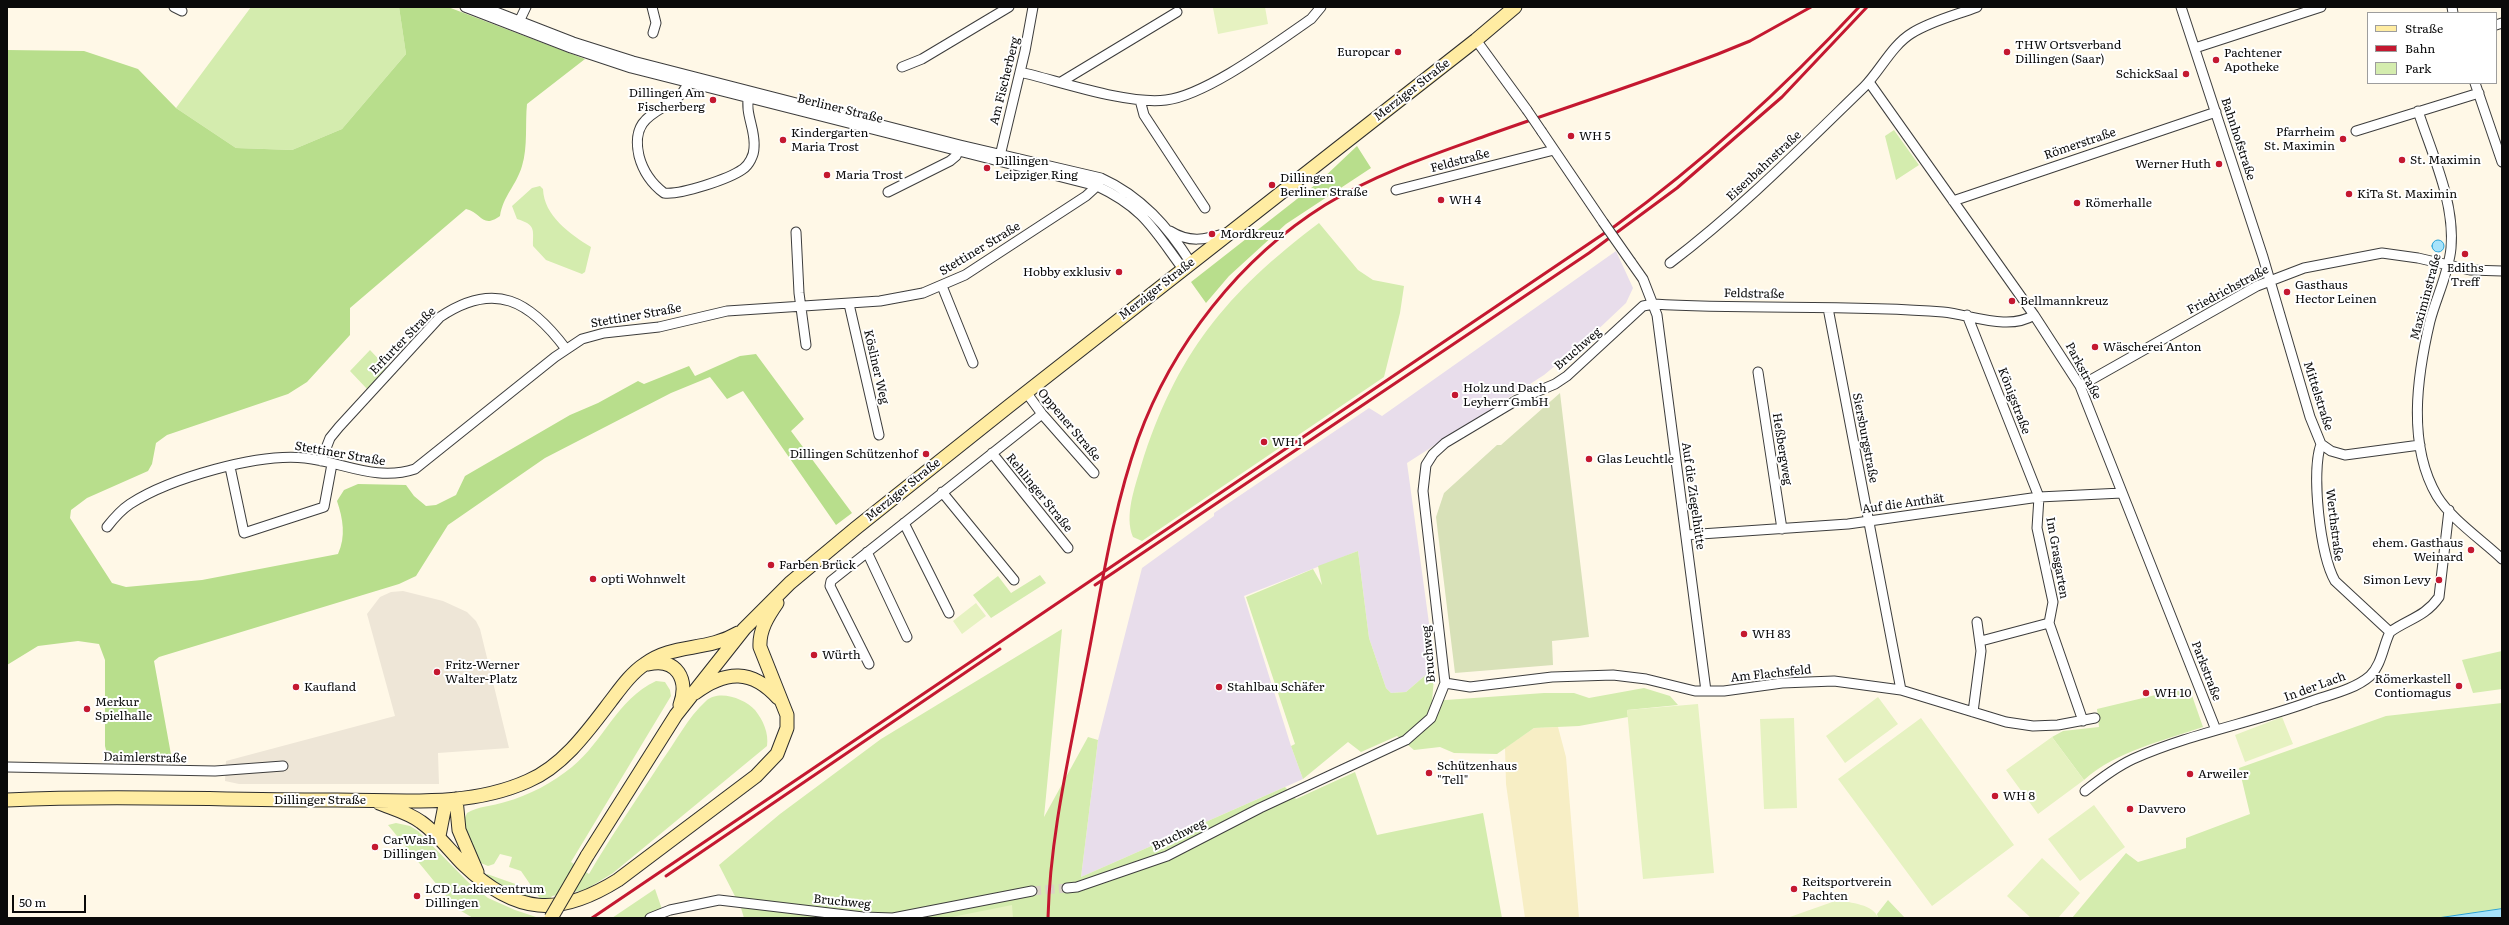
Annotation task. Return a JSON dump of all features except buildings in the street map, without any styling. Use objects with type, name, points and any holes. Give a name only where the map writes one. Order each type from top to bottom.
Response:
[{"type":"main road","name":"Merziger Straße","points":[[790,583],[1026,392],[1476,40],[1514,7]]},
{"type":"main road","points":[[551,918],[587,856],[676,715],[744,629],[790,583]]},
{"type":"main road","points":[[369,800],[404,812],[420,821],[439,836],[464,865],[479,878],[506,896],[539,905],[559,906],[582,900],[598,892],[618,880],[769,765],[784,741],[788,728],[784,705],[760,647],[760,638],[766,621],[790,583]]},
{"type":"main road","points":[[637,670],[665,653],[709,646],[744,629]]},
{"type":"main road","points":[[637,670],[646,665],[659,663],[669,665],[680,675],[684,690],[676,715]]},
{"type":"main road","name":"Dillinger Straße","points":[[7,800],[451,800],[490,795],[530,780],[545,772],[580,740],[637,670]]},
{"type":"main road","points":[[688,699],[711,685],[740,675],[756,678],[768,687],[784,705]]},
{"type":"main road","points":[[451,800],[459,830],[479,878]]},
{"type":"main road","points":[[439,836],[451,800]]},
{"type":"street","name":"Berliner Straße","points":[[465,7],[518,24]]},
{"type":"street","name":"Berliner Straße","points":[[483,7],[518,24],[600,58],[1099,182],[1131,195],[1167,229],[1190,240],[1210,238],[1230,232]]},
{"type":"street","points":[[518,24],[526,7]]},
{"type":"street","points":[[652,7],[656,23],[653,33]]},
{"type":"street","points":[[902,67],[922,59],[1009,7]]},
{"type":"street","name":"Am Fischerberg","points":[[999,158],[1031,26],[1033,7]]},
{"type":"street","points":[[1020,72],[1140,100],[1165,100],[1196,92],[1312,19],[1321,7]]},
{"type":"street","name":"Eisenbahnstraße","points":[[1670,263],[1709,233],[1756,192],[1869,82],[1911,33],[1977,7]]},
{"type":"street","name":"Bahnhofstraße","points":[[2181,7],[2270,280]]},
{"type":"street","points":[[2195,48],[2321,7]]},
{"type":"street","points":[[1061,82],[1177,12]]},
{"type":"street","points":[[1476,40],[1527,110],[1643,279],[1654,304]]},
{"type":"street","points":[[689,80],[685,90],[649,116],[638,132],[636,139],[640,158],[648,176],[664,193],[677,193],[734,174],[744,168],[751,159],[754,147],[747,106],[749,95]]},
{"type":"street","name":"Parkstraße","points":[[1869,82],[2034,315],[2080,386],[2216,730]]},
{"type":"street","points":[[2476,84],[2502,162]]},
{"type":"street","points":[[2356,131],[2479,93]]},
{"type":"street","points":[[1140,100],[1144,115],[1205,208]]},
{"type":"street","name":"Maximinstraße","points":[[2418,111],[2445,192],[2451,246],[2447,266],[2427,335],[2420,376],[2418,415],[2420,445],[2430,480],[2438,496],[2449,510],[2502,559]]},
{"type":"street","name":"Römerstraße","points":[[1953,201],[2216,112]]},
{"type":"street","points":[[888,192],[950,161],[959,148]]},
{"type":"street","name":"Feldstraße","points":[[1396,190],[1554,150]]},
{"type":"street","name":"Berliner Straße","points":[[1099,182],[1142,214],[1187,266]]},
{"type":"street","name":"Stettiner Straße","points":[[107,527],[116,515],[141,498],[187,479],[268,458],[288,457],[321,461],[378,474],[403,473],[415,469],[566,349],[582,339],[604,333],[659,327],[726,310],[849,304],[907,297],[942,286],[988,261],[1086,196],[1099,182]]},
{"type":"street","name":"Berliner Straße","points":[[1167,229],[1187,266]]},
{"type":"street","points":[[796,232],[801,306],[806,345]]},
{"type":"street","name":"Friedrichstraße","points":[[2080,386],[2270,280],[2304,268],[2382,253],[2418,258],[2447,266],[2470,270],[2502,271]]},
{"type":"street","name":"Mittelstraße","points":[[2270,280],[2310,417],[2321,444],[2331,451],[2345,455],[2420,445]]},
{"type":"street","points":[[942,286],[974,363]]},
{"type":"street","name":"Erfurter Straße","points":[[321,461],[330,438],[339,427],[440,318],[456,307],[485,298],[512,302],[528,308],[542,319],[566,349]]},
{"type":"street","name":"Kösliner Weg","points":[[849,304],[879,435]]},
{"type":"street","name":"Feldstraße","points":[[1654,304],[1915,310],[1967,315],[2013,323],[2024,322],[2034,315]]},
{"type":"street","name":"Auf die Ziegelhütte","points":[[1654,304],[1706,691]]},
{"type":"street","name":"Bruchweg","points":[[1066,888],[1077,887],[1167,856],[1260,808],[1406,740],[1431,718],[1445,683],[1424,491],[1426,465],[1433,454],[1445,443],[1517,400],[1554,384],[1567,376],[1643,306],[1654,304]]},
{"type":"street","name":"Siersburgstraße","points":[[1828,308],[1901,690]]},
{"type":"street","name":"Königstraße","points":[[1967,315],[2039,497]]},
{"type":"street","name":"Heßbergweg","points":[[1758,372],[1782,529]]},
{"type":"street","name":"Oppener Straße","points":[[1026,392],[1042,414],[1094,473]]},
{"type":"street","points":[[869,664],[830,586],[831,581],[1042,414]]},
{"type":"street","name":"Werthstraße","points":[[2321,444],[2316,468],[2319,515],[2329,571],[2335,581],[2390,632]]},
{"type":"street","name":"Rehlinger Straße","points":[[992,453],[1068,548]]},
{"type":"street","points":[[230,467],[244,533],[324,507],[332,464]]},
{"type":"street","points":[[942,492],[1014,580]]},
{"type":"street","name":"Auf die Anthät","points":[[1686,535],[1868,522],[2039,497],[2122,493]]},
{"type":"street","name":"Im Grasgarten","points":[[2039,497],[2037,528],[2053,602],[2048,623]]},
{"type":"street","points":[[2390,632],[2415,620],[2433,605],[2439,597],[2449,510]]},
{"type":"street","points":[[904,523],[949,612]]},
{"type":"street","points":[[867,552],[908,637]]},
{"type":"street","points":[[1973,712],[1981,641],[1977,622]]},
{"type":"street","points":[[1981,641],[2048,623],[2083,721]]},
{"type":"street","name":"In der Lach","points":[[2085,791],[2115,769],[2134,759],[2216,730],[2295,707],[2357,684],[2370,676],[2378,665],[2390,632]]},
{"type":"street","name":"Am Flachsfeld","points":[[1445,683],[1470,687],[1552,677],[1613,675],[1706,691],[1810,681],[1858,683],[1901,690],[2006,722],[2033,726],[2058,725],[2095,718]]},
{"type":"street","name":"Daimlerstraße","points":[[7,767],[214,771],[283,766]]},
{"type":"street","name":"Bruchweg","points":[[650,918],[670,910],[719,900],[863,917],[893,918],[1032,892]]},
{"type":"shaded area","points":[[1616,251],[1633,288],[1626,303],[1590,337],[1544,375],[1407,463],[1435,667],[1406,692],[1391,693],[1386,688],[1369,638],[1358,551],[1244,596],[1291,746],[1303,779],[1081,877],[1098,740],[1142,568],[1214,516],[1214,513],[1369,408],[1382,416]]},
{"type":"shaded area","name":"Fritz-Werner Walter-Platz","points":[[403,591],[443,601],[467,612],[476,621],[480,629],[509,748],[438,753],[439,784],[239,784],[225,781],[226,761],[395,716],[367,614],[380,597],[391,592]]},
{"type":"shaded area","points":[[1558,727],[1566,757],[1579,918],[1525,918],[1506,784],[1505,748],[1534,728]]},
{"type":"green space","points":[[251,7],[399,7],[406,54],[342,129],[292,150],[236,148],[176,108]]},
{"type":"green space","points":[[399,7],[448,7],[585,59],[527,104],[524,159],[519,173],[504,203],[500,216],[494,220],[486,221],[466,209],[350,308],[350,335],[307,382],[288,394],[167,435],[156,443],[152,464],[148,471],[87,498],[71,510],[70,518],[112,583],[126,587],[202,580],[338,554],[342,541],[343,528],[337,501],[344,490],[358,484],[406,485],[414,496],[426,506],[436,505],[456,495],[465,476],[570,415],[598,403],[638,381],[644,384],[689,366],[695,376],[740,356],[756,354],[804,419],[791,431],[852,513],[836,525],[743,391],[727,399],[710,377],[671,393],[545,458],[448,525],[416,576],[399,584],[159,657],[154,661],[172,760],[126,763],[108,758],[105,746],[105,660],[99,644],[78,641],[38,646],[7,665],[7,50],[84,51],[138,69],[176,108],[236,148],[292,150],[342,129],[406,54]]},
{"type":"green space","points":[[1265,7],[1268,24],[1218,34],[1213,8]]},
{"type":"green space","points":[[1894,130],[1919,165],[1896,180],[1885,136]]},
{"type":"green space","points":[[1357,146],[1371,168],[1286,224],[1229,276],[1206,303],[1191,282],[1320,181]]},
{"type":"green space","points":[[540,186],[543,189],[544,199],[553,216],[567,230],[591,247],[585,272],[582,274],[546,260],[533,246],[532,228],[528,223],[517,219],[512,206],[532,188]]},
{"type":"green space","points":[[1319,223],[1358,270],[1373,280],[1404,286],[1400,313],[1384,377],[1142,541],[1133,537],[1130,511],[1133,492],[1155,426],[1170,391],[1188,358],[1208,329],[1231,301],[1286,249]]},
{"type":"green space","points":[[370,350],[387,368],[367,389],[350,371]]},
{"type":"green space","points":[[1560,393],[1589,637],[1552,641],[1553,665],[1455,673],[1436,517],[1444,493],[1497,445],[1501,445]]},
{"type":"green space","points":[[1358,551],[1369,638],[1386,688],[1391,693],[1406,692],[1435,667],[1432,701],[1544,693],[1574,693],[1589,698],[1644,688],[1670,696],[1678,705],[1627,710],[1628,717],[1579,726],[1534,728],[1497,754],[1454,753],[1440,747],[1414,750],[1397,736],[1361,752],[1348,742],[1303,779],[1291,746],[1295,744],[1246,597],[1313,569],[1322,585],[1318,566]]},
{"type":"green space","points":[[1040,575],[1046,583],[991,618],[973,595],[998,576],[1011,593]]},
{"type":"green space","points":[[976,603],[986,616],[962,634],[953,621]]},
{"type":"green space","points":[[1062,629],[1044,817],[1088,737],[1098,740],[1081,877],[1285,787],[1296,799],[1355,772],[1377,835],[1483,813],[1502,918],[744,918],[741,908],[719,865],[780,814],[881,739]]},
{"type":"green space","points":[[2502,651],[2502,689],[2473,693],[2462,660]]},
{"type":"green space","points":[[656,681],[665,682],[670,690],[671,696],[571,862],[589,874],[682,730],[699,707],[711,697],[732,697],[751,706],[758,714],[765,727],[767,746],[613,873],[585,890],[552,896],[549,901],[541,900],[521,871],[509,867],[512,857],[500,854],[494,864],[488,866],[476,861],[463,822],[467,813],[476,809],[523,796],[549,783],[564,773],[572,767],[593,745],[621,709],[631,699],[642,689]]},
{"type":"green space","points":[[2189,687],[2203,727],[2125,754],[2110,761],[2084,780],[2052,737],[2063,731],[2099,727],[2097,709]]},
{"type":"green space","points":[[1878,697],[1898,724],[1845,763],[1826,736]]},
{"type":"green space","points":[[2502,703],[2502,909],[2438,918],[2072,918],[2126,853],[2138,862],[2186,848],[2186,838],[2250,814],[2239,768],[2386,716]]},
{"type":"green space","points":[[1698,704],[1714,873],[1643,879],[1627,710]]},
{"type":"green space","points":[[2282,717],[2293,744],[2245,762],[2235,735]]},
{"type":"green space","points":[[1794,718],[1797,808],[1764,809],[1760,719]]},
{"type":"green space","points":[[1921,718],[2014,845],[1932,906],[1838,779]]},
{"type":"green space","points":[[2052,737],[2084,780],[2038,814],[2006,770]]},
{"type":"green space","points":[[2094,805],[2125,847],[2080,881],[2048,839]]},
{"type":"green space","points":[[396,823],[410,826],[418,831],[469,883],[488,898],[515,910],[539,918],[473,918],[456,908],[388,825]]},
{"type":"green space","points":[[2042,858],[2080,893],[2058,918],[2031,918],[2007,896]]},
{"type":"green space","points":[[487,874],[521,886],[530,892],[530,896],[519,894],[505,888],[492,881]]},
{"type":"green space","points":[[655,889],[665,918],[612,918]]},
{"type":"green space","points":[[1838,900],[1867,907],[1876,913],[1878,918],[1787,918]]},
{"type":"green space","points":[[1888,900],[1905,918],[1878,918],[1877,914]]},
{"type":"green space","points":[[1012,905],[1013,918],[947,918]]},
{"type":"water","points":[[2440,240],[2443,241],[2443,251],[2436,252],[2433,251],[2432,244],[2433,241]]},
{"type":"water","points":[[2502,909],[2502,918],[2438,918]]},
{"type":"tunnel","points":[[1032,891],[1067,888]]},
{"type":"railway","points":[[1048,918],[1052,857],[1061,797],[1120,497],[1138,439],[1152,404],[1170,370],[1212,307],[1237,278],[1294,226],[1344,194],[1404,166],[1446,150],[1718,54],[1750,41],[1811,7]]},
{"type":"railway","points":[[592,918],[1615,226],[1712,150],[1802,66],[1859,7]]},
{"type":"railway","points":[[1095,585],[1589,253],[1677,188],[1782,97],[1867,7]]},
{"type":"railway","points":[[666,876],[1000,649]]},
{"type":"place","name":"Europcar","points":[[1398,52]]},
{"type":"place","name":"THW Ortsverband Dillingen (Saar)","points":[[2007,52]]},
{"type":"place","name":"Pachtener Apotheke","points":[[2216,60]]},
{"type":"place","name":"SchickSaal","points":[[2186,74]]},
{"type":"place","name":"Dillingen Am Fischerberg","points":[[713,100]]},
{"type":"place","name":"WH 5","points":[[1571,136]]},
{"type":"place","name":"Pfarrheim St. Maximin","points":[[2343,139]]},
{"type":"place","name":"Kindergarten Maria Trost","points":[[783,140]]},
{"type":"place","name":"St. Maximin","points":[[2402,160]]},
{"type":"place","name":"Werner Huth","points":[[2219,164]]},
{"type":"place","name":"Dillingen Leipziger Ring","points":[[987,168]]},
{"type":"place","name":"Maria Trost","points":[[827,175]]},
{"type":"place","name":"Dillingen Berliner Straße","points":[[1272,185]]},
{"type":"place","name":"KiTa St. Maximin","points":[[2349,194]]},
{"type":"place","name":"WH 4","points":[[1441,200]]},
{"type":"place","name":"Römerhalle","points":[[2077,203]]},
{"type":"place","name":"Mordkreuz","points":[[1212,234]]},
{"type":"place","name":"Ediths Treff","points":[[2465,254]]},
{"type":"place","name":"Hobby exklusiv","points":[[1119,272]]},
{"type":"place","name":"Gasthaus Hector Leinen","points":[[2287,292]]},
{"type":"place","name":"Bellmannkreuz","points":[[2012,301]]},
{"type":"place","name":"Wäscherei Anton","points":[[2095,347]]},
{"type":"place","name":"Holz und Dach Leyherr GmbH","points":[[1455,395]]},
{"type":"place","name":"WH 1","points":[[1264,442]]},
{"type":"place","name":"Dillingen Schützenhof","points":[[926,454]]},
{"type":"place","name":"Glas Leuchtle","points":[[1589,459]]},
{"type":"place","name":"ehem. Gasthaus Weinard","points":[[2471,550]]},
{"type":"place","name":"Farben Brück","points":[[771,565]]},
{"type":"place","name":"opti Wohnwelt","points":[[593,579]]},
{"type":"place","name":"Simon Levy","points":[[2439,580]]},
{"type":"place","name":"WH 83","points":[[1744,634]]},
{"type":"place","name":"Würth","points":[[814,655]]},
{"type":"place","name":"Fritz-Werner Walter-Platz","points":[[437,672]]},
{"type":"place","name":"Römerkastell Contiomagus","points":[[2459,686]]},
{"type":"place","name":"Kaufland","points":[[296,687]]},
{"type":"place","name":"Stahlbau Schäfer","points":[[1219,687]]},
{"type":"place","name":"WH 10","points":[[2146,693]]},
{"type":"place","name":"Merkur Spielhalle","points":[[87,709]]},
{"type":"place","name":"Schützenhaus \"Tell\"","points":[[1429,773]]},
{"type":"place","name":"Arweiler","points":[[2190,774]]},
{"type":"place","name":"WH 8","points":[[1995,796]]},
{"type":"place","name":"Davvero","points":[[2130,809]]},
{"type":"place","name":"CarWash Dillingen","points":[[375,847]]},
{"type":"place","name":"Reitsportverein Pachten","points":[[1794,889]]},
{"type":"place","name":"LCD Lackiercentrum Dillingen","points":[[417,896]]}]
